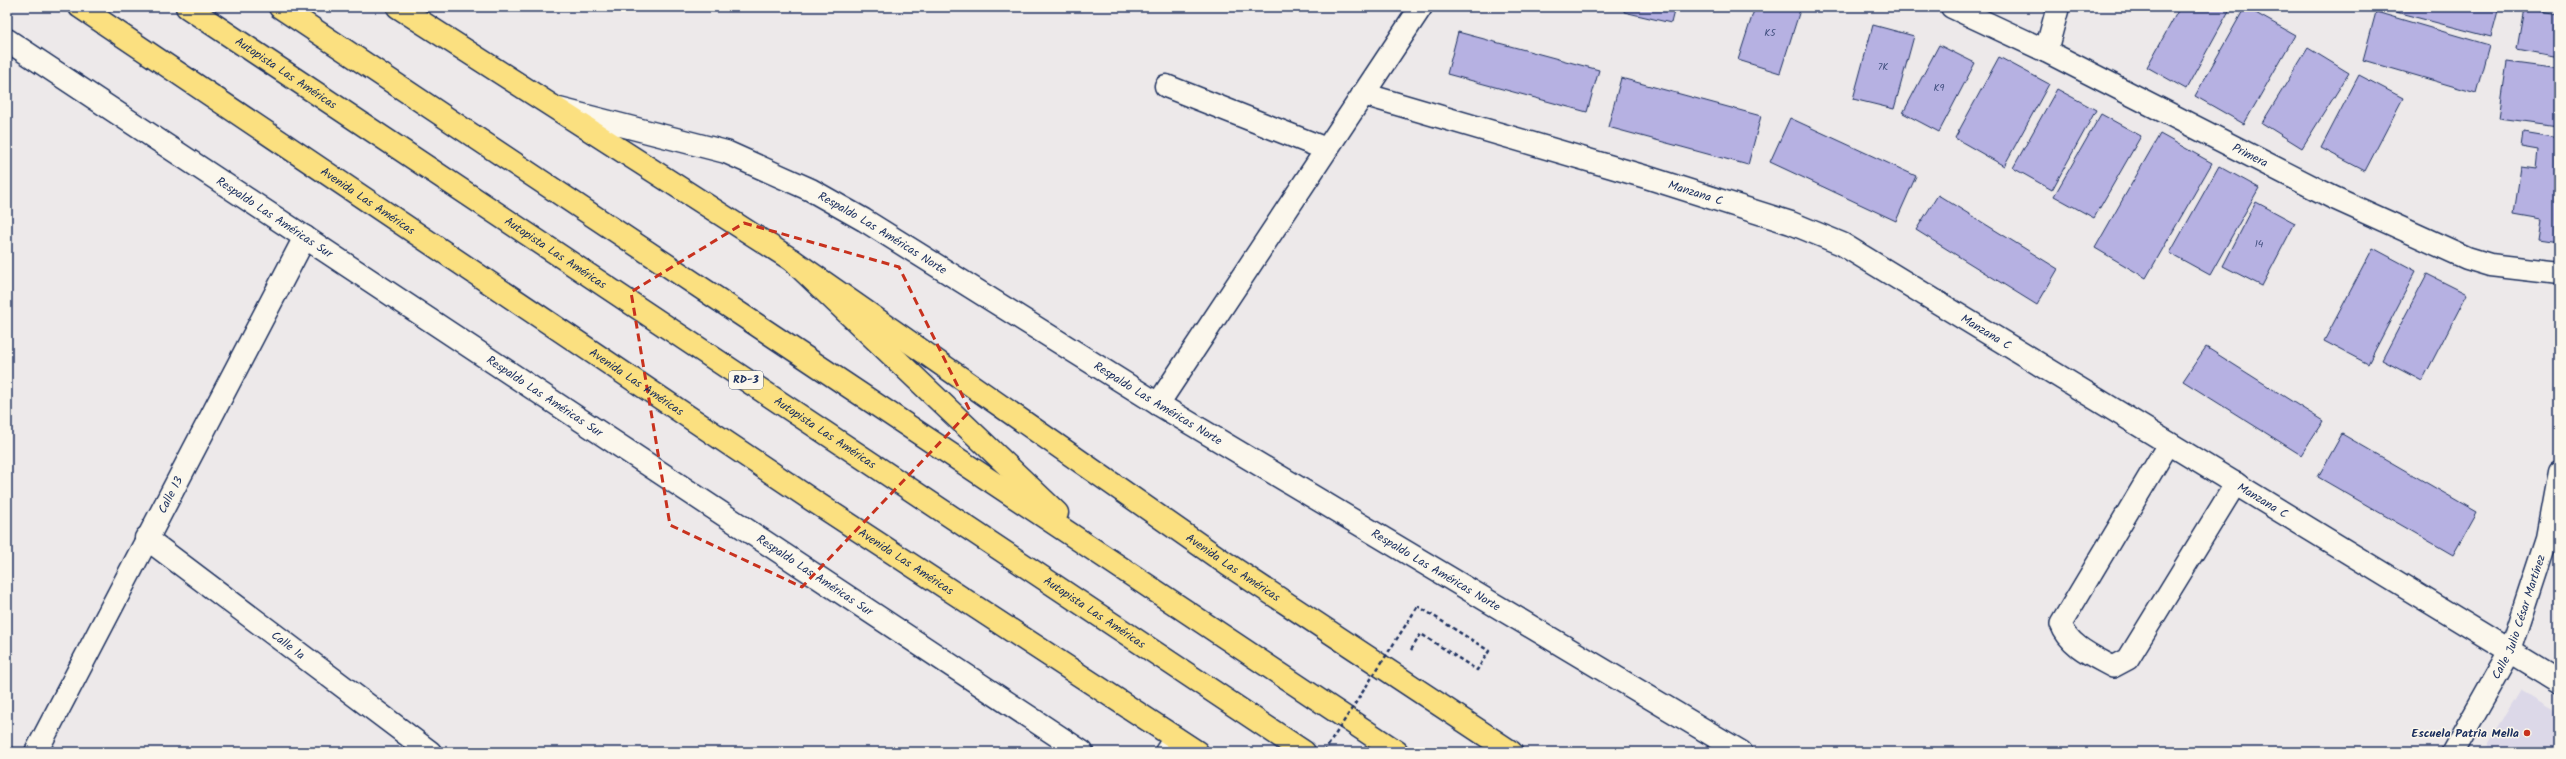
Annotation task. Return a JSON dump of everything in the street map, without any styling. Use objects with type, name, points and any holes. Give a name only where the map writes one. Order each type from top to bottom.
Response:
[{"type":"main road","name":"Avenida Las Américas","points":[[80,7],[805,496],[1170,745],[1196,752]]},
{"type":"main road","name":"Autopista Las Américas","points":[[187,7],[1304,752]]},
{"type":"main road","points":[[280,7],[1397,752]]},
{"type":"main road","name":"Avenida Las Américas","points":[[398,7],[792,260],[1227,564],[1511,752]]},
{"type":"main road","points":[[792,260],[1099,554]]},
{"type":"street","points":[[1158,404],[1421,7]]},
{"type":"street","name":"Primera","points":[[1952,7],[2046,52],[2332,197],[2467,258],[2490,265],[2559,273]]},
{"type":"street","points":[[2046,52],[2058,7]]},
{"type":"street","name":"Respaldo Las Américas Sur","points":[[7,40],[1082,752]]},
{"type":"street","points":[[1166,86],[1326,149]]},
{"type":"street","name":"Manzana C","points":[[1363,94],[1646,176],[1815,231],[1842,244],[2559,681]]},
{"type":"street","name":"Respaldo Las Américas Norte","points":[[554,108],[726,152],[811,190],[864,220],[1158,404],[1741,752]]},
{"type":"street","name":"Calle 13","points":[[36,752],[146,538],[305,237]]},
{"type":"street","name":"Calle Julio César Martínez","points":[[2453,752],[2510,652],[2547,538],[2559,472]]},
{"type":"street","name":"Calle 1a","points":[[146,538],[430,752]]},
{"type":"lane","points":[[2169,443],[2061,624],[2065,636],[2082,649],[2113,667],[2128,659],[2236,483]]},
{"type":"path","points":[[1324,752],[1418,606],[1489,651],[1477,670],[1421,634]]},
{"type":"highlighted area","points":[[744,223],[899,267],[970,411],[802,587],[670,525],[631,292]]},
{"type":"shaded area","name":"Escuela Patria Mella","points":[[2521,690],[2559,713],[2559,752],[2483,752]]},
{"type":"building","points":[[1625,7],[1675,7],[1671,23],[1624,12]]},
{"type":"building","points":[[1755,7],[1801,7],[1780,73],[1738,60]]},
{"type":"building","points":[[2180,7],[2231,7],[2186,89],[2147,67]]},
{"type":"building","points":[[2245,7],[2295,35],[2244,124],[2195,96]]},
{"type":"building","points":[[2377,7],[2499,7],[2491,37]]},
{"type":"building","points":[[2524,8],[2559,14],[2559,57],[2517,49]]},
{"type":"building","points":[[2376,12],[2489,45],[2476,93],[2363,60]]},
{"type":"building","points":[[1873,25],[1914,36],[1894,109],[1853,99]]},
{"type":"building","points":[[1458,32],[1599,70],[1587,112],[1447,74]]},
{"type":"building","points":[[1939,45],[1975,63],[1939,132],[1903,113]]},
{"type":"building","points":[[2308,48],[2349,73],[2302,148],[2262,123]]},
{"type":"building","points":[[1999,57],[2049,84],[2004,166],[1955,138]]},
{"type":"building","points":[[2507,62],[2559,69],[2559,126],[2499,118]]},
{"type":"building","points":[[2359,75],[2403,98],[2365,171],[2321,148]]},
{"type":"building","points":[[1621,78],[1761,116],[1748,165],[1608,127]]},
{"type":"building","points":[[2057,89],[2096,110],[2052,190],[2013,168]]},
{"type":"building","points":[[2101,114],[2141,136],[2094,218],[2054,196]]},
{"type":"building","points":[[1790,118],[1916,176],[1896,221],[1770,162]]},
{"type":"building","points":[[2523,132],[2559,138],[2559,242],[2539,239],[2542,219],[2514,214],[2521,167],[2536,169],[2538,150],[2521,147]]},
{"type":"building","points":[[2160,134],[2212,163],[2146,278],[2095,248]]},
{"type":"building","points":[[2219,166],[2259,188],[2210,275],[2170,253]]},
{"type":"building","points":[[1938,195],[2058,269],[2037,305],[1916,230]]},
{"type":"building","points":[[2256,202],[2295,223],[2262,286],[2223,266]]},
{"type":"building","points":[[2373,248],[2416,271],[2368,364],[2324,341]]},
{"type":"building","points":[[2427,274],[2467,294],[2422,381],[2382,360]]},
{"type":"building","points":[[2206,347],[2323,421],[2301,455],[2183,381]]},
{"type":"building","points":[[2342,434],[2477,512],[2453,555],[2318,477]]},
{"type":"place","name":"Escuela Patria Mella","points":[[2527,733]]}]
